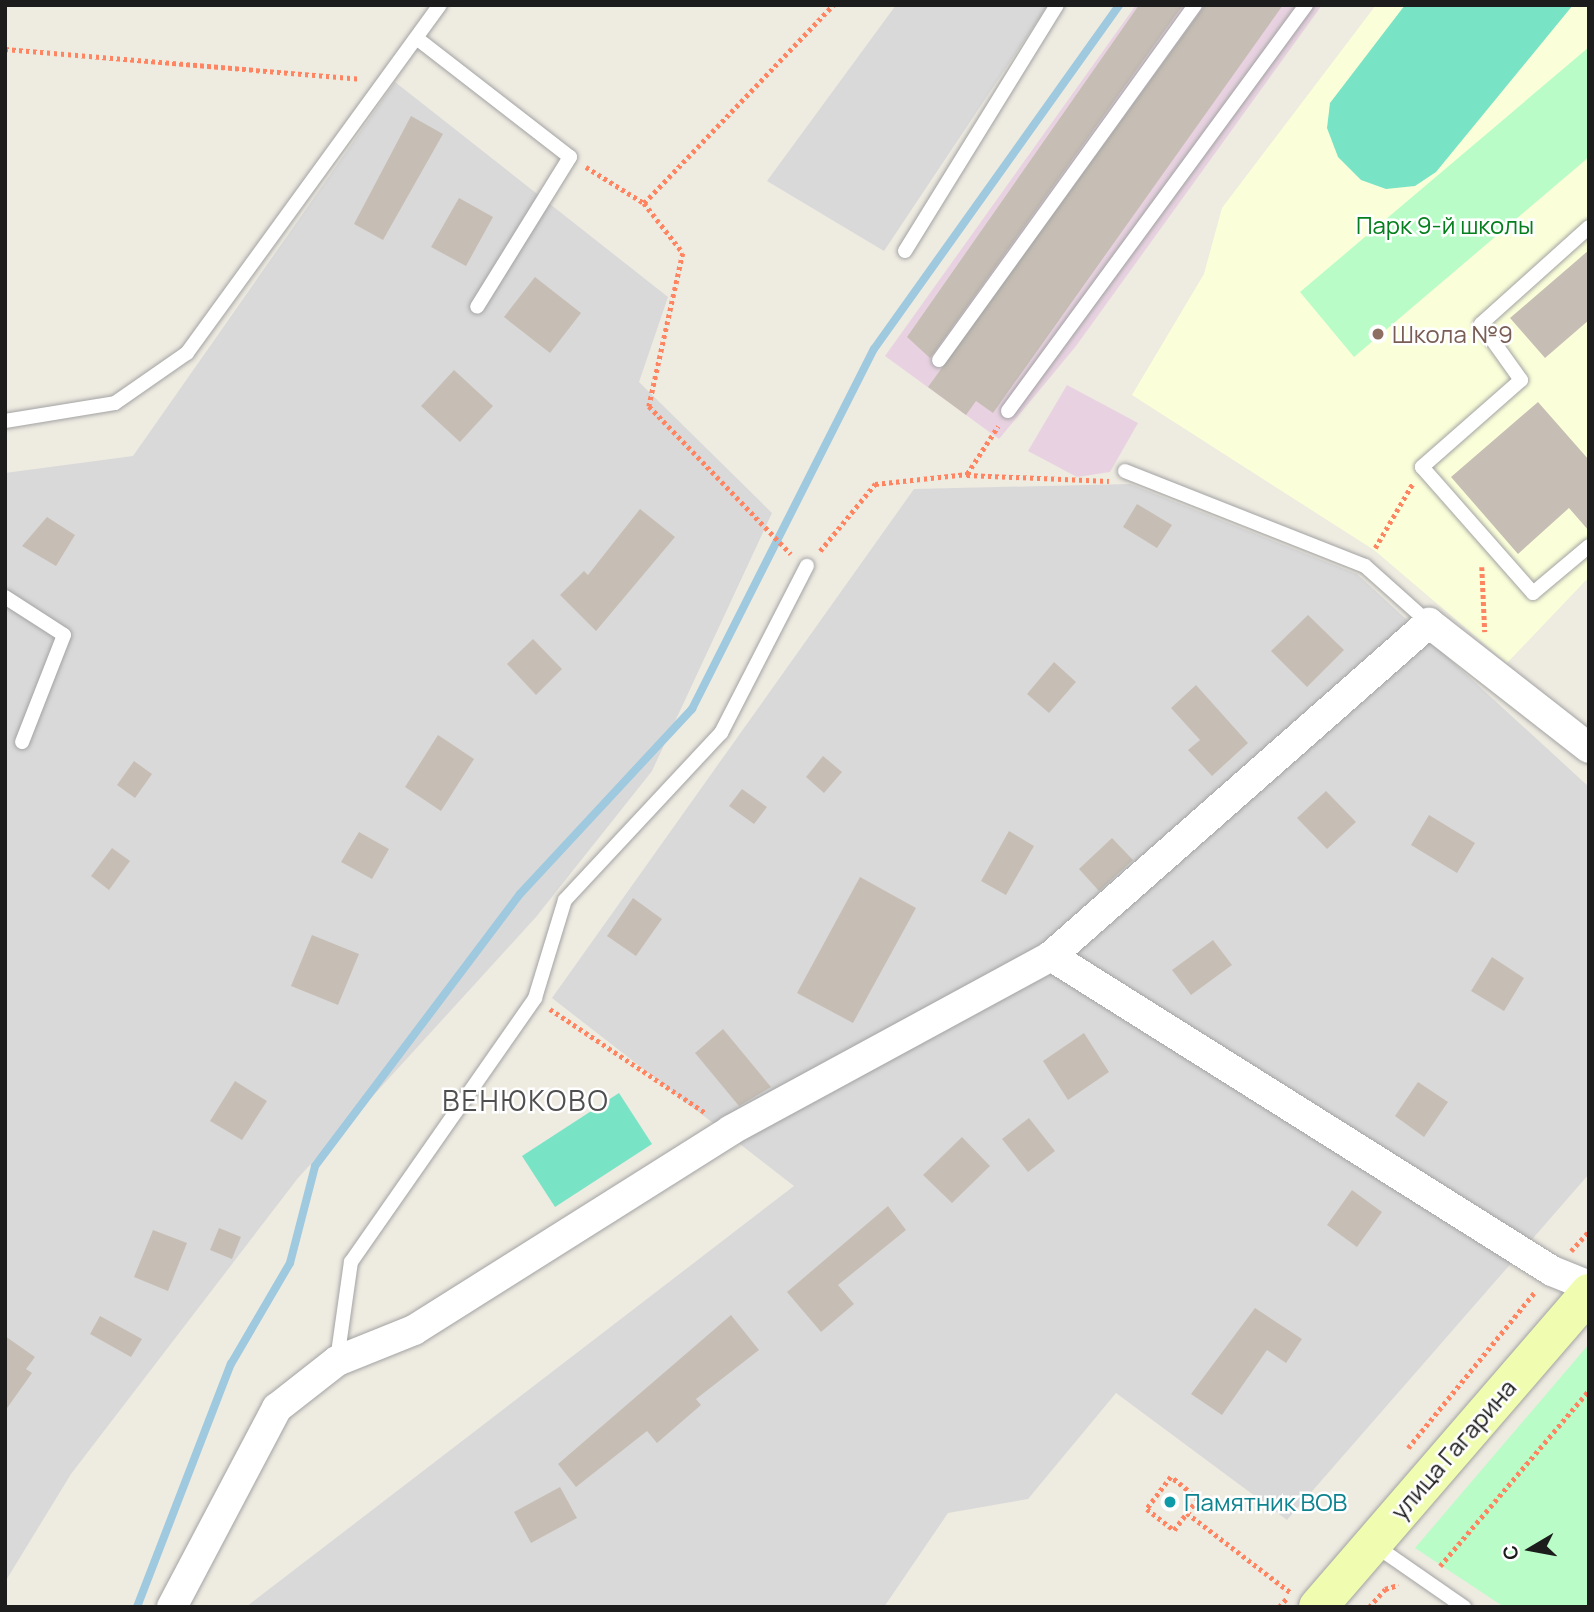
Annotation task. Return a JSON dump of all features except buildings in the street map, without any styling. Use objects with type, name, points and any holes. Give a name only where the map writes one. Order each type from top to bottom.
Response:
[{"type":"main road","name":"улица Гагарина","points":[[1303,1594],[1371,1543],[1589,1293]]},
{"type":"street","points":[[172,1607],[277,1408],[337,1361],[414,1330],[731,1130],[1051,956],[1429,623],[1477,666],[1589,748]]},
{"type":"street","points":[[1051,956],[1552,1271],[1589,1286]]},
{"type":"lane","points":[[5,421],[115,403],[187,354],[390,82],[440,5]]},
{"type":"lane","points":[[905,251],[1057,5]]},
{"type":"lane","points":[[939,359],[1195,5]]},
{"type":"lane","points":[[1008,411],[1306,5]]},
{"type":"lane","points":[[419,40],[570,157],[477,307]]},
{"type":"lane","points":[[1589,227],[1481,324],[1521,380],[1422,467],[1533,593],[1589,546]]},
{"type":"lane","points":[[1125,471],[1365,566],[1429,623]]},
{"type":"lane","points":[[337,1361],[351,1262],[535,998],[565,900],[721,733],[807,566]]},
{"type":"lane","points":[[5,597],[64,635],[22,742]]},
{"type":"lane","points":[[1371,1543],[1464,1607]]},
{"type":"path","points":[[644,203],[833,5]]},
{"type":"path","points":[[5,49],[390,82]]},
{"type":"path","points":[[570,157],[644,203],[683,253],[649,406],[782,547]]},
{"type":"path","points":[[967,474],[1008,411]]},
{"type":"path","points":[[1365,566],[1422,467]]},
{"type":"path","points":[[807,566],[875,484],[967,474],[1115,481],[1125,471]]},
{"type":"path","points":[[1477,666],[1485,645],[1481,536]]},
{"type":"path","points":[[535,998],[731,1130]]},
{"type":"path","points":[[1404,1453],[1552,1271],[1589,1231]]},
{"type":"path","points":[[1369,1607],[1384,1589],[1434,1572],[1589,1390]]},
{"type":"path","points":[[1171,1477],[1198,1499],[1187,1513],[1174,1530],[1147,1509],[1171,1477]]},
{"type":"path","points":[[1187,1513],[1303,1594],[1279,1607]]},
{"type":"shaded area","points":[[896,5],[1048,5],[884,251],[767,181]]},
{"type":"shaded area","points":[[1136,5],[1322,5],[1076,346],[999,439],[885,356]]},
{"type":"shaded area","name":"Школа №9","points":[[1376,5],[1589,5],[1589,577],[1507,663],[1374,550],[1132,395],[1204,274],[1222,208]]},
{"type":"shaded area","points":[[395,82],[668,297],[639,382],[772,513],[652,771],[536,917],[298,1178],[71,1474],[5,1582],[5,473],[133,456]]},
{"type":"shaded area","points":[[1067,385],[1138,423],[1110,472],[1077,477],[1028,451]]},
{"type":"shaded area","points":[[1130,484],[1357,574],[1589,787],[1589,1174],[1287,1520],[1116,1393],[1028,1499],[948,1513],[884,1607],[246,1607],[794,1186],[552,998],[914,489]]},
{"type":"green space","points":[[1405,5],[1573,5],[1436,172],[1415,186],[1386,189],[1361,180],[1338,157],[1327,128],[1330,103]]},
{"type":"green space","name":"Парк 9-й школы","points":[[1589,47],[1589,157],[1354,357],[1300,292]]},
{"type":"green space","points":[[619,1093],[652,1144],[555,1207],[522,1156]]},
{"type":"green space","points":[[1589,1344],[1589,1607],[1504,1607],[1415,1548]]},
{"type":"waterway","points":[[137,1607],[231,1364],[290,1263],[315,1166],[520,894],[692,709],[874,349],[1119,5]]},
{"type":"place","name":"Школа №9","points":[[1378,334]]},
{"type":"place","name":"Памятник ВОВ","points":[[1170,1502]]},
{"type":"district","name":"ВЕНЮКОВО","points":[[526,1100]]}]
